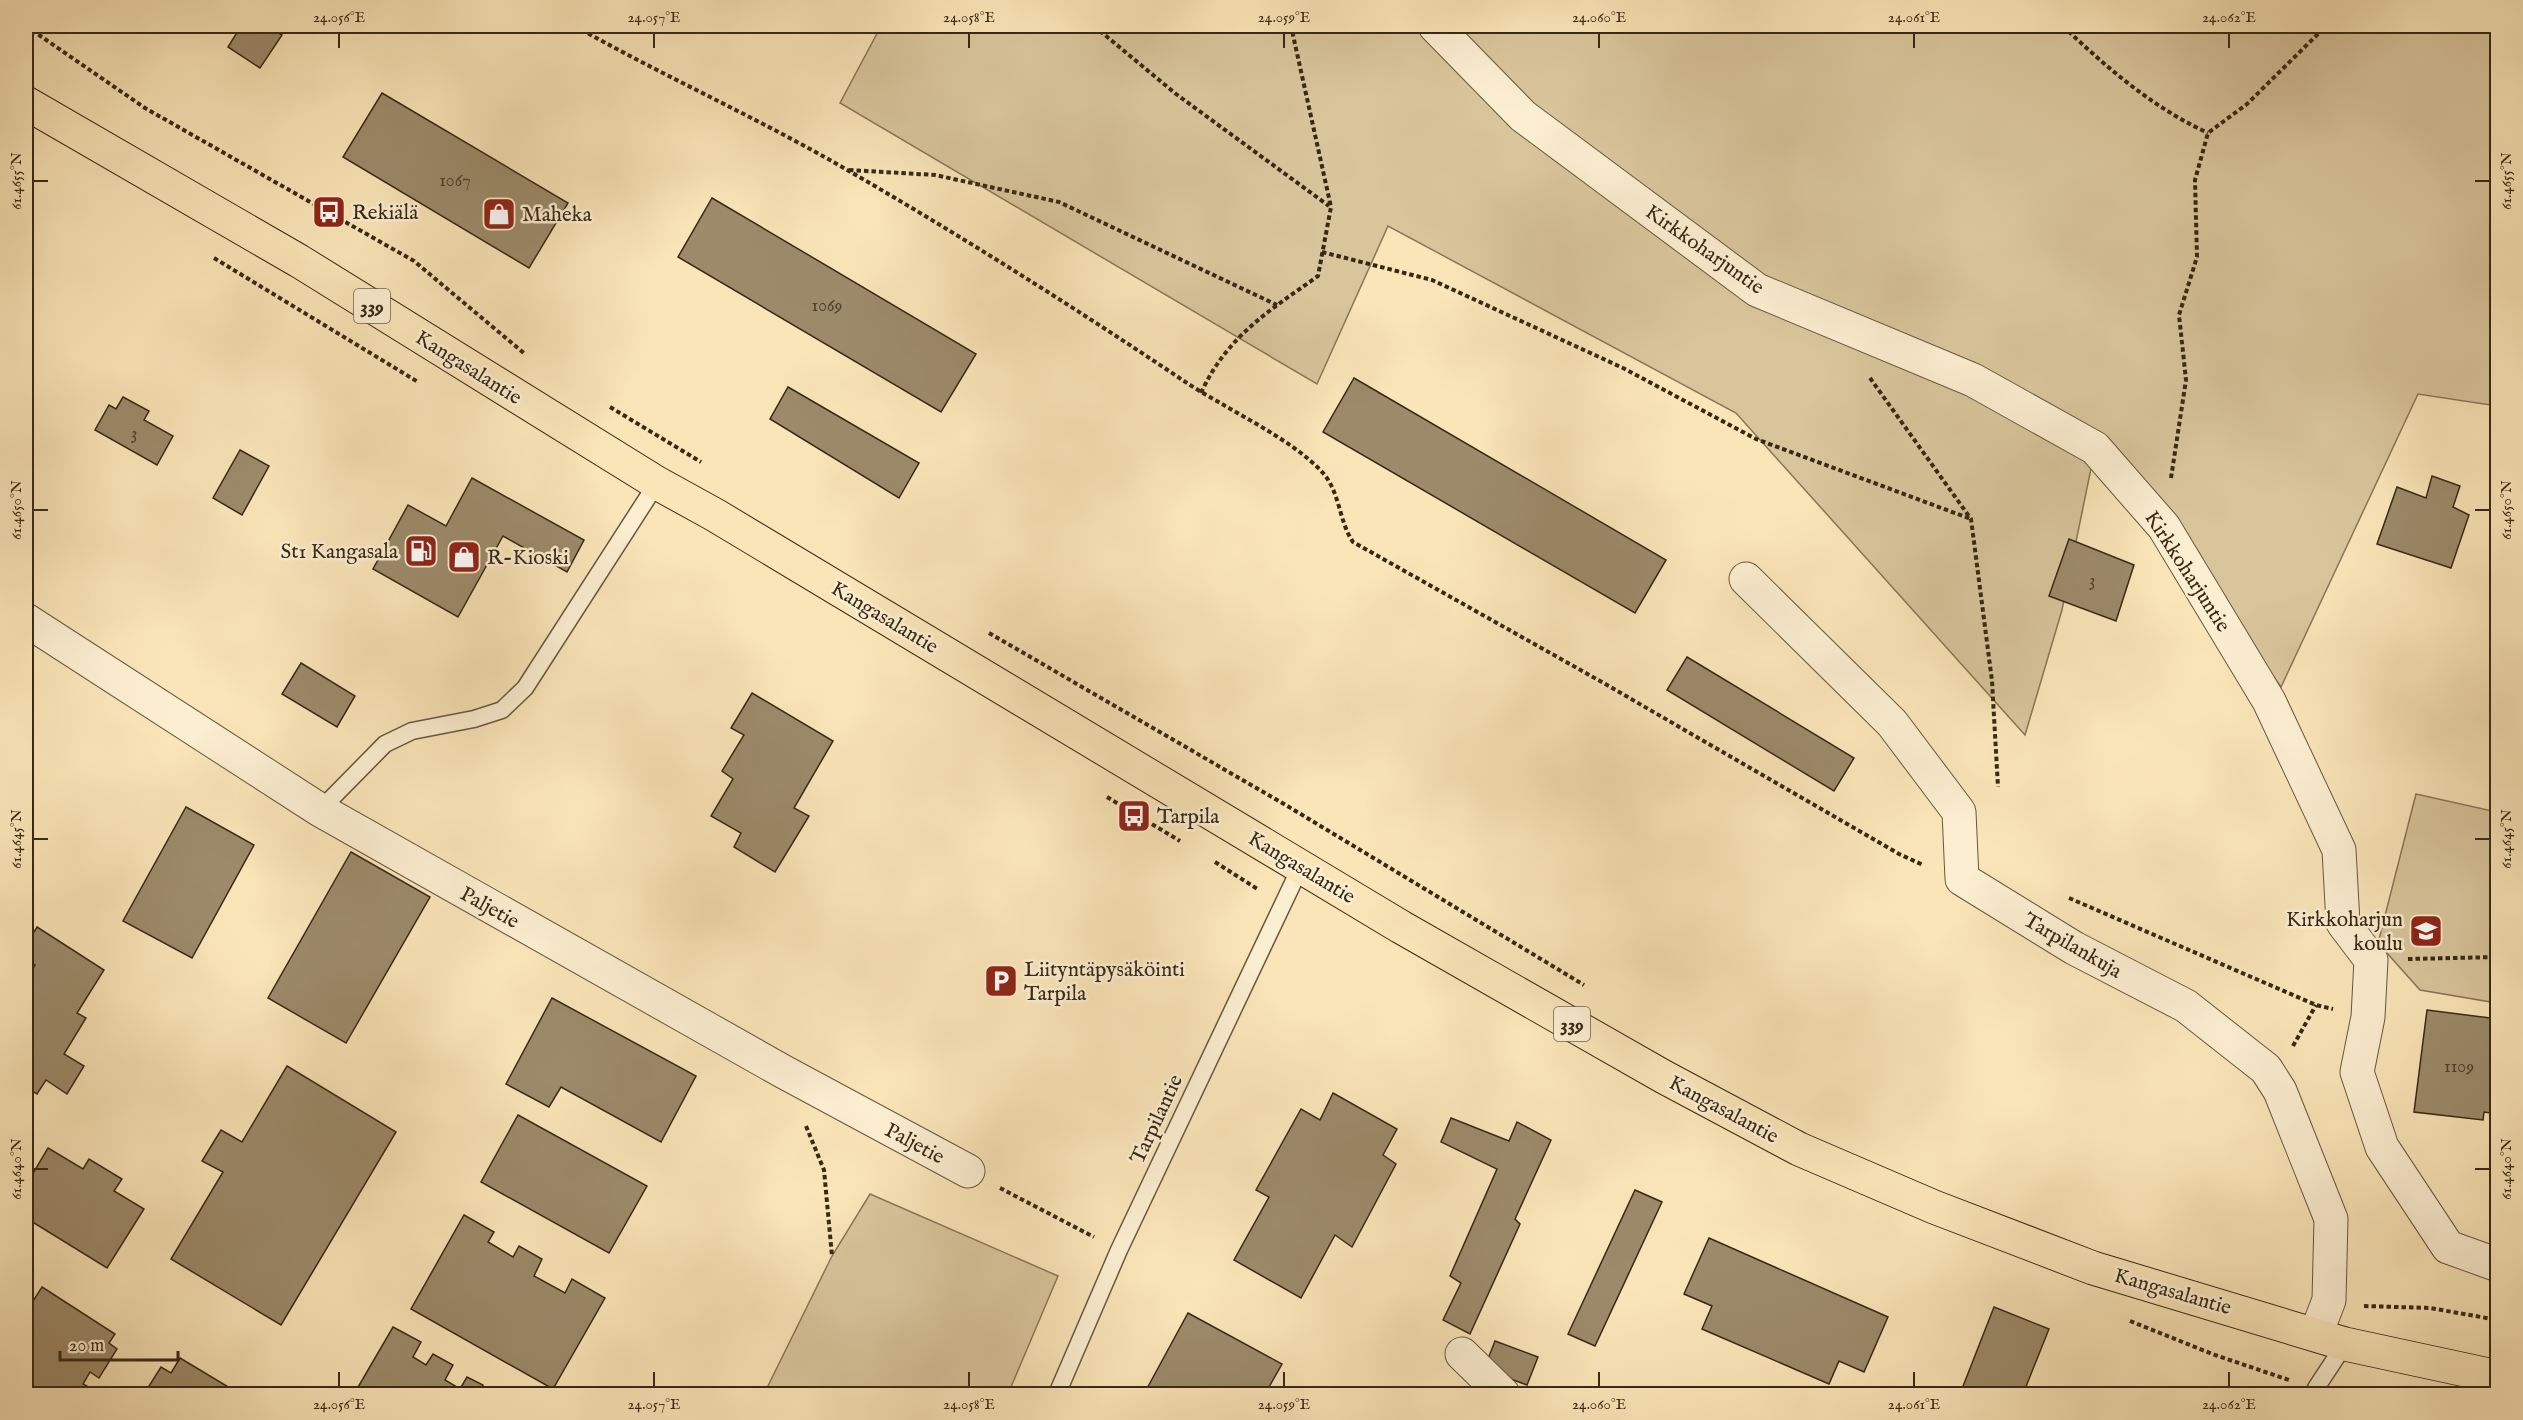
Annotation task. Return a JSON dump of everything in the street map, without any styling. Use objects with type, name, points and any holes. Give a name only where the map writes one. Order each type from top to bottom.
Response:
[{"type":"main road","name":"Kangasalantie","points":[[26,103],[299,261],[657,483],[715,515],[1412,933],[1664,1077],[1799,1149],[1934,1207],[2094,1268],[2330,1339],[2498,1377]]},
{"type":"street","name":"Kirkkoharjuntie","points":[[1435,26],[1523,116],[1757,290],[1972,380],[2095,448],[2164,526],[2281,725],[2338,850],[2343,923],[2371,960]]},
{"type":"street","points":[[1746,579],[1892,723],[1959,812],[1962,879]]},
{"type":"street","name":"Paljetie","points":[[26,620],[320,810],[784,1072],[968,1171]]},
{"type":"street","name":"Tarpilankuja","points":[[1962,879],[2074,948],[2186,1006],[2266,1069],[2280,1091],[2331,1219],[2330,1339]]},
{"type":"street","points":[[2371,960],[2368,1017],[2357,1072],[2382,1148],[2448,1247],[2498,1265]]},
{"type":"street","points":[[1462,1353],[1503,1395]]},
{"type":"lane","points":[[320,810],[385,744],[412,731],[474,719],[502,710],[525,688],[657,483]]},
{"type":"lane","name":"Tarpilantie","points":[[1057,1395],[1119,1250],[1301,866]]},
{"type":"lane","points":[[2317,1391],[2330,1339]]},
{"type":"path","points":[[26,26],[146,108],[414,261],[528,357]]},
{"type":"path","points":[[575,26],[848,170],[1095,322],[1201,393],[1308,458],[1325,476],[1340,509],[1346,532],[1353,542],[1600,681],[1899,854],[1962,879]]},
{"type":"path","points":[[1094,26],[1176,94],[1330,207]]},
{"type":"path","points":[[1201,393],[1213,367],[1251,323],[1318,276],[1330,207],[1291,26]]},
{"type":"path","points":[[2063,26],[2116,75],[2173,117],[2208,133]]},
{"type":"path","points":[[2164,526],[2186,380],[2179,315],[2197,257],[2195,180],[2208,133],[2247,104],[2326,26]]},
{"type":"path","points":[[848,170],[935,175],[1059,202],[1277,305]]},
{"type":"path","points":[[1322,252],[1432,280],[1623,368],[1756,439],[1971,519]]},
{"type":"path","points":[[1868,375],[1971,519],[1992,681],[1998,787]]},
{"type":"path","points":[[609,406],[710,467]]},
{"type":"path","points":[[980,627],[1294,810],[1586,987]]},
{"type":"path","points":[[2063,896],[2316,1005],[2368,1017]]},
{"type":"path","points":[[2371,960],[2498,957]]},
{"type":"path","points":[[784,1072],[824,1170],[832,1256]]},
{"type":"path","points":[[968,1171],[1119,1250]]},
{"type":"path","points":[[2329,1300],[2364,1306],[2430,1308],[2498,1320]]},
{"type":"path","points":[[2215,1355],[2317,1391]]},
{"type":"shaded area","points":[[881,26],[2497,26],[2497,406],[2418,394],[2281,687],[2164,527],[2095,449],[2062,610],[2025,735],[1736,413],[1388,226],[1317,384],[840,103]]},
{"type":"shaded area","points":[[2416,794],[2497,812],[2497,1003],[2420,990],[2378,943]]},
{"type":"shaded area","points":[[870,1194],[1058,1276],[1008,1394],[764,1394],[832,1256]]},
{"type":"building","points":[[241,26],[267,26],[282,35],[260,68],[228,47]]},
{"type":"building","points":[[382,93],[568,203],[529,268],[343,157]]},
{"type":"building","points":[[712,198],[976,354],[941,412],[678,257]]},
{"type":"building","points":[[1354,378],[1666,560],[1635,613],[1323,432]]},
{"type":"building","points":[[788,387],[919,463],[899,498],[770,419]]},
{"type":"building","points":[[123,397],[149,411],[144,420],[173,436],[157,465],[95,430],[109,405],[116,409]]},
{"type":"building","points":[[240,450],[269,466],[242,515],[213,498]]},
{"type":"building","points":[[2432,476],[2460,486],[2453,507],[2469,515],[2451,568],[2377,544],[2397,487],[2426,498]]},
{"type":"building","points":[[472,478],[584,540],[567,572],[503,536],[458,617],[373,569],[408,505],[446,526]]},
{"type":"building","points":[[2069,539],[2134,565],[2116,621],[2049,596]]},
{"type":"building","points":[[1687,657],[1854,758],[1834,791],[1667,690]]},
{"type":"building","points":[[301,663],[355,696],[337,727],[282,694]]},
{"type":"building","points":[[752,693],[833,741],[794,808],[809,816],[775,872],[734,847],[741,833],[711,816],[733,779],[722,771],[744,735],[731,728]]},
{"type":"building","points":[[186,807],[254,845],[192,958],[123,921]]},
{"type":"building","points":[[351,852],[430,897],[346,1043],[268,998]]},
{"type":"building","points":[[37,927],[104,970],[77,1013],[86,1018],[64,1054],[84,1066],[67,1094],[46,1080],[37,1094],[26,1087],[26,980],[35,965],[26,959],[26,945]]},
{"type":"building","points":[[552,998],[696,1076],[661,1142],[561,1087],[549,1107],[506,1084]]},
{"type":"building","points":[[2427,1010],[2498,1019],[2498,1114],[2484,1112],[2483,1120],[2414,1112]]},
{"type":"building","points":[[287,1066],[396,1132],[281,1325],[171,1259],[223,1172],[202,1161],[221,1130],[242,1142]]},
{"type":"building","points":[[1333,1093],[1397,1129],[1383,1155],[1396,1164],[1352,1247],[1335,1235],[1301,1298],[1234,1260],[1269,1197],[1256,1190],[1301,1109],[1320,1120]]},
{"type":"building","points":[[518,1115],[647,1186],[609,1253],[481,1182]]},
{"type":"building","points":[[1451,1118],[1509,1141],[1517,1122],[1551,1140],[1515,1219],[1520,1224],[1470,1334],[1443,1320],[1461,1283],[1450,1276],[1497,1169],[1441,1142]]},
{"type":"building","points":[[48,1148],[83,1169],[89,1159],[122,1179],[114,1191],[144,1209],[107,1268],[26,1218],[26,1185]]},
{"type":"building","points":[[1635,1190],[1662,1202],[1595,1346],[1568,1334]]},
{"type":"building","points":[[464,1215],[494,1232],[488,1242],[513,1257],[519,1246],[542,1259],[534,1276],[565,1293],[572,1279],[605,1298],[553,1389],[411,1309]]},
{"type":"building","points":[[1709,1238],[1888,1317],[1864,1372],[1839,1361],[1829,1384],[1702,1329],[1712,1306],[1684,1294]]},
{"type":"building","points":[[42,1287],[115,1334],[109,1343],[117,1349],[99,1378],[90,1372],[83,1384],[92,1389],[88,1394],[26,1394],[26,1308],[28,1309]]},
{"type":"building","points":[[1994,1307],[2049,1329],[2023,1394],[1960,1394]]},
{"type":"building","points":[[1188,1313],[1282,1364],[1265,1394],[1144,1394]]},
{"type":"building","points":[[393,1327],[421,1342],[413,1357],[426,1365],[433,1354],[453,1365],[445,1380],[460,1389],[467,1377],[483,1385],[478,1394],[354,1394]]},
{"type":"building","points":[[1495,1341],[1538,1357],[1527,1385],[1484,1369]]},
{"type":"building","points":[[180,1358],[240,1394],[144,1394],[161,1367],[171,1373]]},
{"type":"place","name":"Rekiälä","points":[[329,212]]},
{"type":"place","name":"Maheka","points":[[499,214]]},
{"type":"place","name":"St1 Kangasala","points":[[421,551]]},
{"type":"place","name":"R-Kioski","points":[[464,557]]},
{"type":"place","name":"Tarpila","points":[[1134,816]]},
{"type":"place","name":"Kirkkoharjun koulu","points":[[2426,931]]},
{"type":"place","name":"Liityntäpysäköinti Tarpila","points":[[1001,981]]}]
